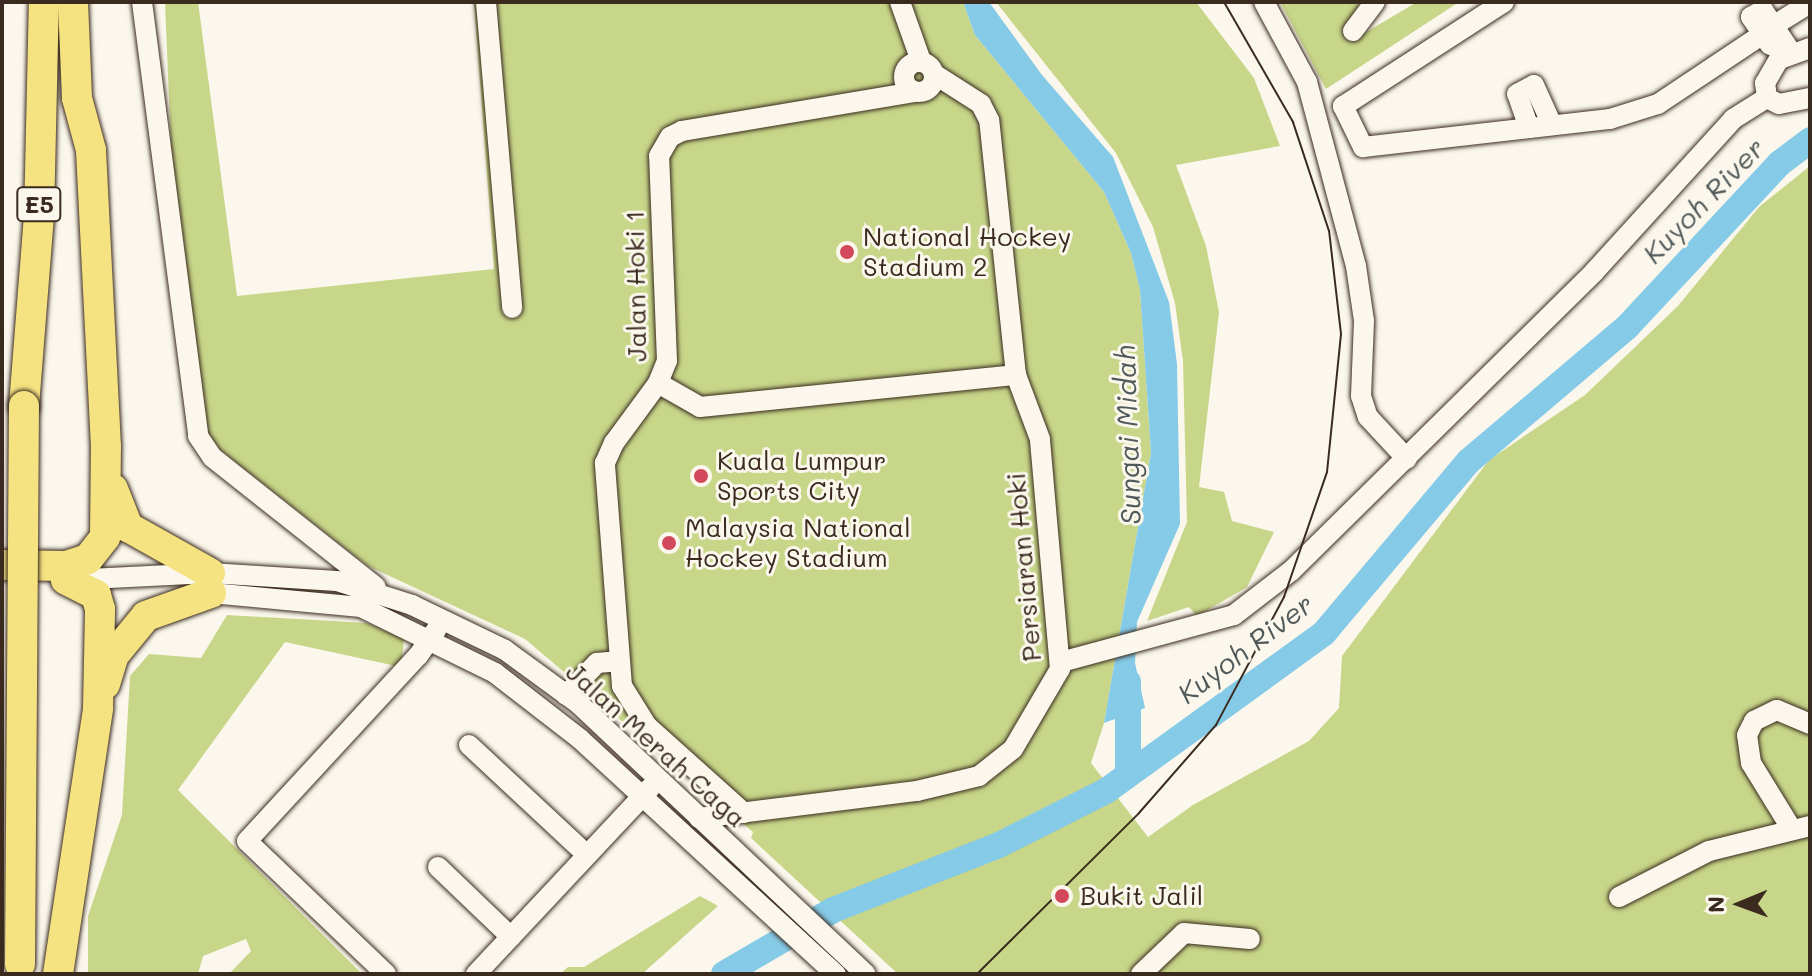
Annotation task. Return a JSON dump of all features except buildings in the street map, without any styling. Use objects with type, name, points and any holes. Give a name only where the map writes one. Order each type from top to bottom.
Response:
[{"type":"highway","points":[[23,2],[24,406]]},
{"type":"highway","name":"E5","points":[[20,969],[24,406],[39,217],[44,2]]},
{"type":"highway","points":[[73,2],[77,98],[91,150]]},
{"type":"highway","points":[[2,565],[66,566],[96,553],[105,537],[106,447],[91,150],[90,2]]},
{"type":"highway","points":[[98,708],[114,655],[129,633],[146,616],[211,583],[128,527],[116,502],[106,447]]},
{"type":"highway","points":[[58,974],[98,708],[100,609],[96,595],[66,580]]},
{"type":"street","points":[[142,2],[198,436],[212,457],[386,594]]},
{"type":"street","points":[[486,2],[512,308]]},
{"type":"street","points":[[900,2],[928,68]]},
{"type":"street","points":[[1264,2],[1307,82],[1356,266],[1368,417],[1407,459]]},
{"type":"street","points":[[1353,31],[1375,2]]},
{"type":"street","points":[[1504,2],[1343,106],[1363,147],[1610,119],[1658,104],[1810,3]]},
{"type":"street","points":[[1767,98],[1765,83],[1793,53],[1768,30]]},
{"type":"street","name":"Jalan Hoki 1","points":[[744,813],[639,717],[622,686],[605,463],[658,383],[667,350],[662,145],[682,131],[916,92],[905,84],[904,74],[908,66],[928,68]]},
{"type":"street","name":"Persiaran Hoki","points":[[699,818],[917,791],[979,776],[1013,749],[1045,701],[1061,662],[1040,439],[1016,375],[987,111],[928,68]]},
{"type":"street","points":[[1529,128],[1517,94],[1534,85],[1552,125]]},
{"type":"street","points":[[1061,662],[1234,615],[1291,571],[1594,272],[1733,119],[1767,98]]},
{"type":"street","points":[[1767,98],[1779,104],[1810,98]]},
{"type":"street","points":[[658,383],[700,407],[1016,375]]},
{"type":"street","name":"Jalan Merah Caga","points":[[2,580],[211,583],[324,579],[386,594],[442,619],[505,650],[566,695],[862,971]]},
{"type":"street","name":"Jalan Merah Caga","points":[[211,583],[361,607],[495,673],[580,739],[836,974]]},
{"type":"street","points":[[386,974],[247,841],[431,639],[442,619]]},
{"type":"street","points":[[566,695],[597,663],[620,661]]},
{"type":"street","points":[[1619,897],[1709,851],[1800,827],[1751,763],[1747,735],[1754,721],[1777,710],[1810,724]]},
{"type":"street","points":[[469,745],[587,855]]},
{"type":"street","points":[[476,974],[658,780]]},
{"type":"street","points":[[438,867],[511,937]]},
{"type":"street","points":[[1141,974],[1184,933],[1250,939]]},
{"type":"green space","name":"Kuala Lumpur Sports City","points":[[165,2],[198,2],[237,296],[494,269],[474,2],[963,2],[975,35],[1104,192],[1131,253],[1140,290],[1151,453],[1104,723],[1091,763],[1148,837],[1193,805],[1309,741],[1339,708],[1342,656],[1489,460],[1585,395],[1678,306],[1759,207],[1810,166],[1810,974],[898,974],[751,838],[753,832],[525,639],[368,566],[215,446],[208,435],[172,172]]},
{"type":"green space","points":[[996,2],[1196,2],[1254,78],[1280,146],[1176,165],[1206,246],[1219,312],[1199,487],[1224,492],[1232,521],[1274,532],[1247,587],[1197,616],[1189,607],[1147,621],[1187,522],[1183,361],[1175,303],[1153,227],[1116,153]]},
{"type":"green space","points":[[1280,2],[1358,2],[1363,34],[1417,2],[1459,2],[1326,89]]},
{"type":"green space","points":[[227,615],[367,623],[404,639],[401,667],[285,642],[178,790],[362,974],[229,974],[251,951],[246,939],[203,956],[198,974],[88,974],[88,916],[122,815],[130,676],[149,654],[201,658]]},
{"type":"green space","points":[[700,896],[718,906],[642,974],[560,974],[568,967],[584,967]]},
{"type":"water","points":[[963,2],[989,2],[1042,75],[1113,157],[1169,302],[1177,364],[1180,524],[1137,622],[1135,663],[1145,708],[1104,723],[1151,453],[1140,290],[1131,253],[1104,192],[975,35]]},
{"type":"waterway","name":"Kuyoh River","points":[[724,974],[833,910],[999,845],[1106,791],[1324,633],[1469,461],[1627,327],[1780,163],[1810,140]]},
{"type":"waterway","name":"Sungai Midah","points":[[1128,682],[1128,771]]},
{"type":"tram line","points":[[977,974],[1139,813],[1216,725],[1284,597],[1327,472],[1341,334],[1329,231],[1293,122],[1224,2]]},
{"type":"place","name":"National Hockey Stadium 2","points":[[847,252]]},
{"type":"place","name":"Kuala Lumpur Sports City","points":[[701,476]]},
{"type":"place","name":"Malaysia National Hockey Stadium","points":[[669,543]]},
{"type":"place","name":"Bukit Jalil","points":[[1062,896]]}]
